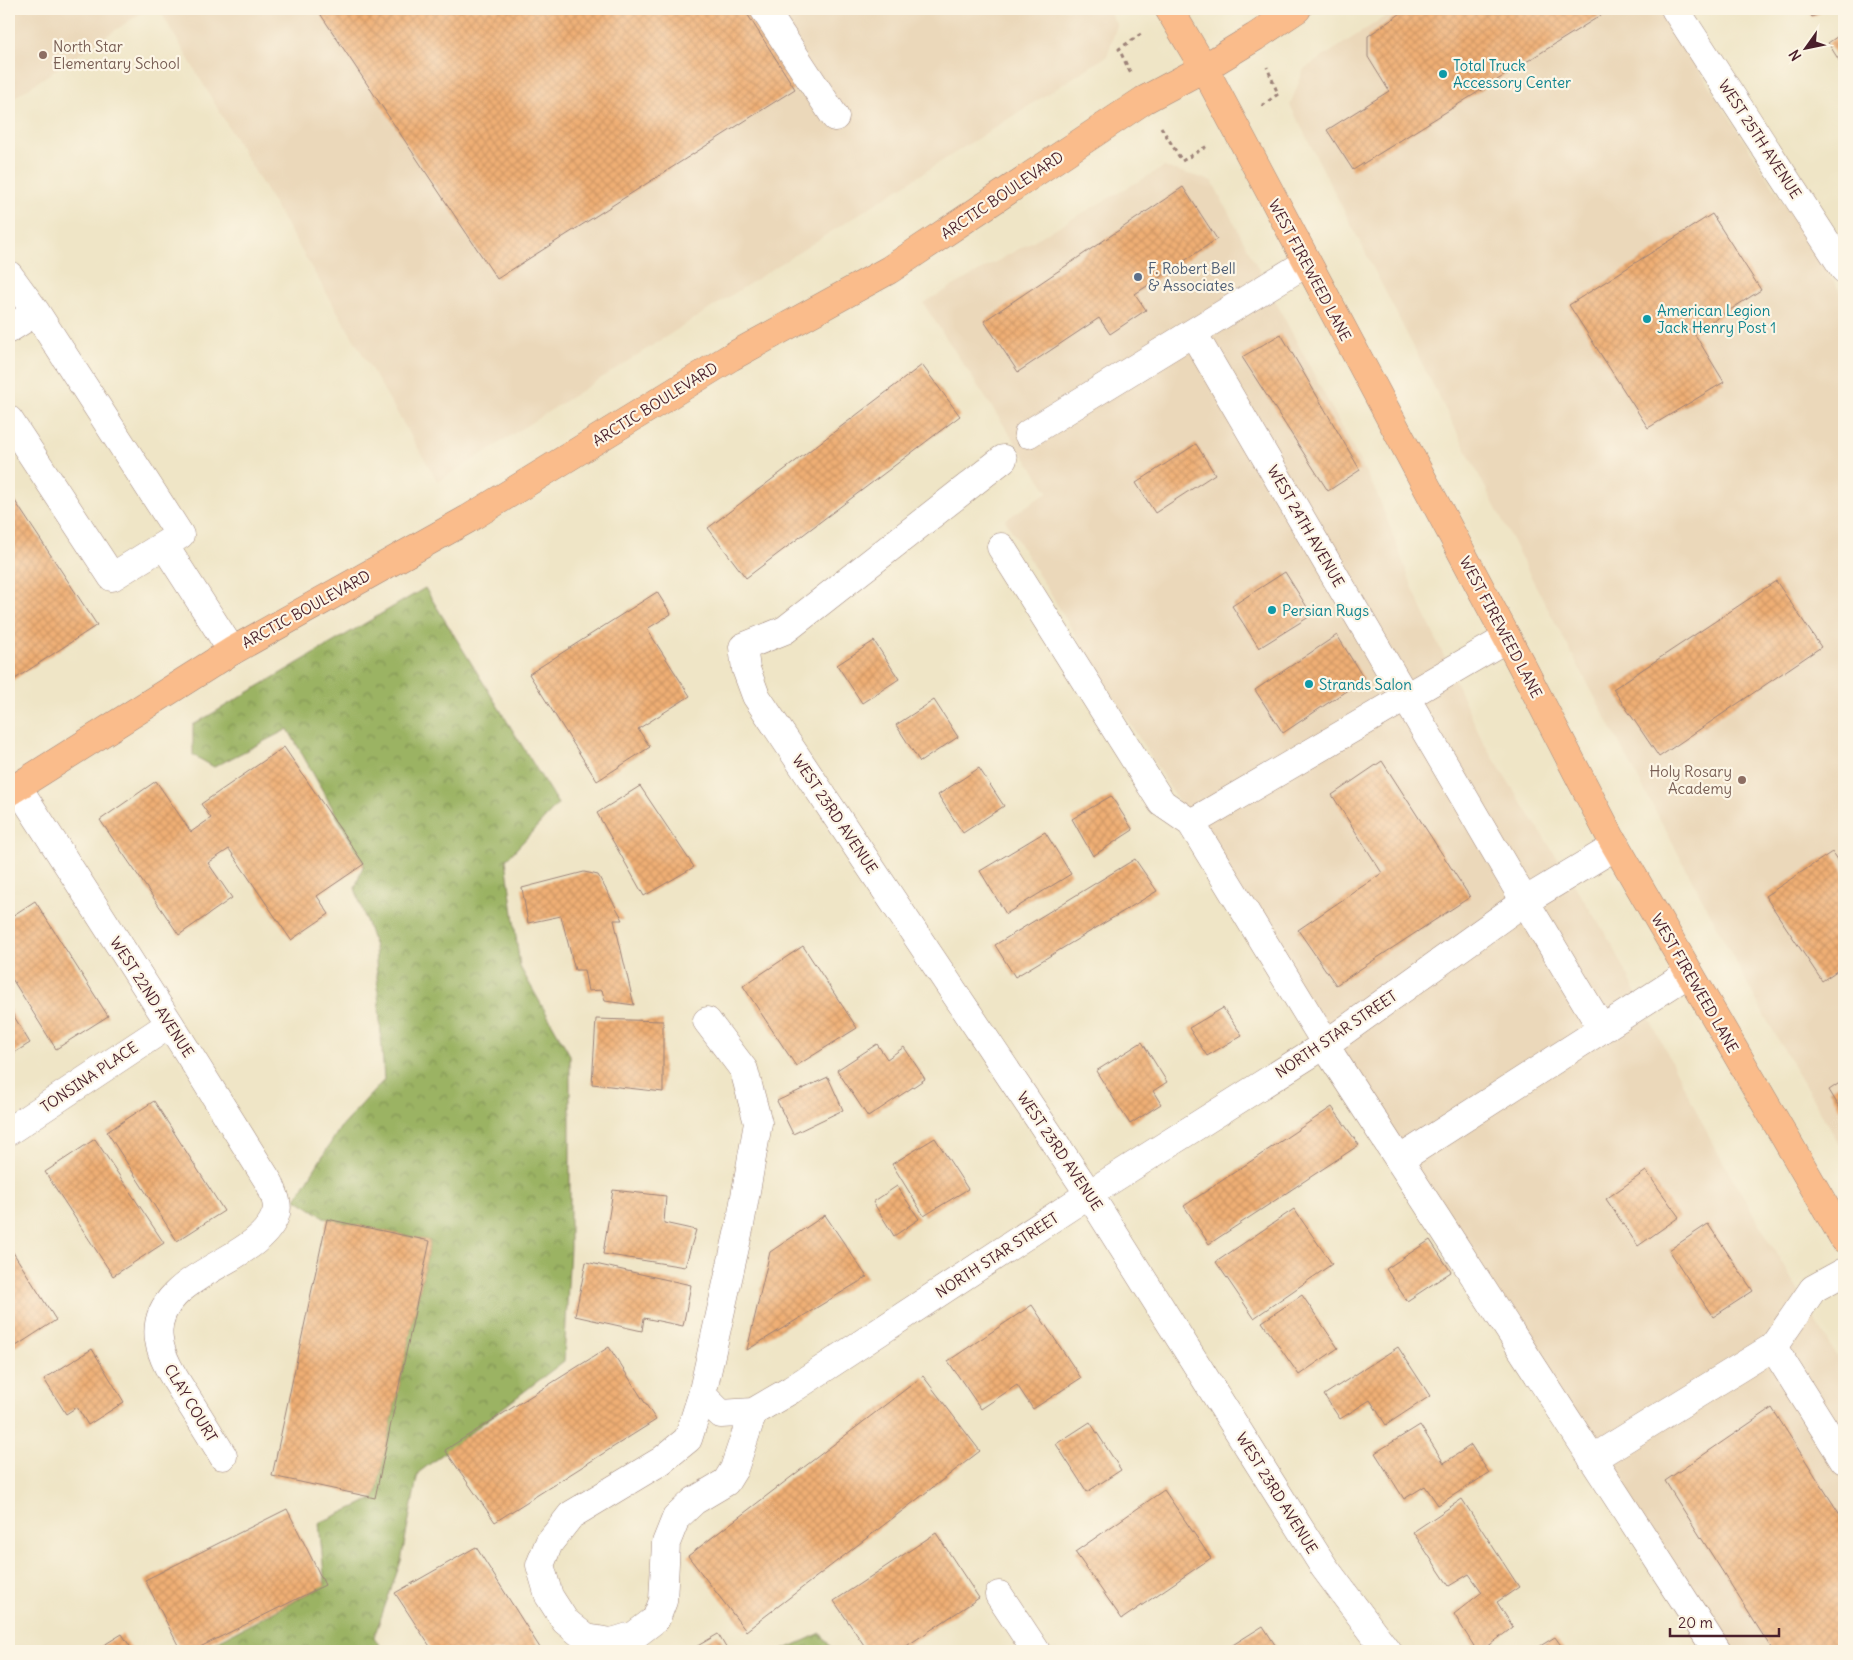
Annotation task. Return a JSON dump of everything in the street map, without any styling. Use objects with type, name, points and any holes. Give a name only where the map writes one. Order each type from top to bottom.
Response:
[{"type":"main road","name":"WEST FIREWEED LANE","points":[[1170,9],[1204,68],[1616,846],[1844,1239]]},
{"type":"main road","name":"ARCTIC BOULEVARD","points":[[13,789],[232,651],[468,519],[731,357],[889,270],[1144,100],[1204,68],[1297,9]]},
{"type":"street","points":[[764,9],[835,118]]},
{"type":"street","name":"WEST 25TH AVENUE","points":[[1675,9],[1844,269]]},
{"type":"street","points":[[1028,434],[1306,263]]},
{"type":"street","points":[[9,275],[36,312],[180,535],[112,576],[9,420]]},
{"type":"street","points":[[9,329],[36,312]]},
{"type":"street","name":"WEST 24TH AVENUE","points":[[1193,333],[1405,697],[1602,1029]]},
{"type":"street","name":"WEST 23RD AVENUE","points":[[1003,459],[786,630],[743,647],[746,669],[756,696],[1089,1194],[1324,1566],[1387,1651]]},
{"type":"street","points":[[164,545],[232,651]]},
{"type":"street","points":[[1001,548],[1162,803],[1192,823],[1333,1058],[1717,1651]]},
{"type":"street","points":[[1192,823],[1507,638]]},
{"type":"street","name":"WEST 22ND AVENUE","points":[[13,789],[170,1024],[270,1184],[276,1200],[276,1213],[267,1229],[253,1242],[183,1287],[169,1300],[160,1319]]},
{"type":"street","name":"NORTH STAR STREET","points":[[702,1395],[721,1414],[753,1412],[790,1390],[1089,1194],[1326,1044],[1525,901],[1616,846]]},
{"type":"street","points":[[1399,1160],[1689,973]]},
{"type":"street","points":[[707,1021],[744,1070],[758,1123],[740,1224],[702,1395],[688,1439],[661,1461],[571,1515],[548,1543],[540,1565],[548,1596],[565,1620],[586,1638],[612,1642],[634,1634],[656,1619],[663,1601],[666,1543],[676,1518],[694,1501],[726,1482],[734,1470],[753,1412]]},
{"type":"street","name":"TONSINA PLACE","points":[[9,1131],[170,1024]]},
{"type":"street","points":[[1592,1459],[1773,1347],[1813,1289],[1844,1272]]},
{"type":"street","name":"CLAY COURT","points":[[160,1319],[159,1340],[167,1366],[224,1456]]},
{"type":"street","points":[[1773,1347],[1844,1460]]},
{"type":"street","points":[[999,1595],[1036,1651]]},
{"type":"shaded area","name":"North Star Elementary School","points":[[9,9],[147,9],[9,101]]},
{"type":"shaded area","points":[[159,9],[1107,9],[1117,25],[1107,56],[438,482]]},
{"type":"shaded area","points":[[1397,9],[1703,9],[1673,28],[1844,298],[1844,1153],[1764,1015],[1531,577],[1290,105],[1304,69]]},
{"type":"shaded area","points":[[1164,167],[1212,181],[1378,496],[1414,591],[1483,742],[1612,944],[1715,1148],[1844,1369],[1844,1651],[1716,1651],[1242,905],[1005,520],[1048,492],[923,303]]},
{"type":"green space","points":[[425,588],[558,804],[506,860],[520,967],[570,1055],[570,1247],[564,1361],[418,1473],[401,1561],[374,1637],[383,1651],[199,1651],[325,1585],[319,1523],[375,1498],[430,1241],[327,1219],[296,1199],[340,1128],[384,1080],[375,947],[355,888],[364,864],[288,729],[214,767],[193,755],[193,725]]},
{"type":"green space","points":[[821,1633],[833,1651],[781,1651]]},
{"type":"building","points":[[317,9],[744,9],[795,89],[497,279]]},
{"type":"building","name":"Total Truck Accessory Center","points":[[1407,9],[1611,9],[1353,170],[1327,130],[1389,91],[1368,57],[1368,36]]},
{"type":"building","points":[[1807,9],[1826,9],[1812,17]]},
{"type":"building","points":[[1844,32],[1844,68],[1828,43]]},
{"type":"building","points":[[1183,187],[1217,239],[1135,294],[1146,310],[1110,334],[1099,318],[1018,372],[984,321]]},
{"type":"building","name":"American Legion Jack Henry Post 1","points":[[1712,214],[1761,290],[1694,333],[1724,382],[1648,428],[1569,305]]},
{"type":"building","points":[[1281,334],[1360,470],[1328,491],[1242,357]]},
{"type":"building","points":[[922,365],[960,416],[746,578],[708,528]]},
{"type":"building","points":[[1196,444],[1215,474],[1155,513],[1136,483]]},
{"type":"building","points":[[9,492],[97,625],[9,683]]},
{"type":"building","name":"Persian Rugs","points":[[1285,572],[1312,615],[1259,648],[1232,606]]},
{"type":"building","points":[[1776,581],[1821,647],[1659,757],[1613,689]]},
{"type":"building","points":[[657,592],[671,614],[647,629],[690,696],[638,729],[650,747],[597,781],[529,674]]},
{"type":"building","name":"Strands Salon","points":[[1337,635],[1364,679],[1283,733],[1255,690]]},
{"type":"building","points":[[874,641],[899,679],[862,703],[837,665]]},
{"type":"building","points":[[934,700],[958,737],[920,762],[896,725]]},
{"type":"building","points":[[284,747],[364,864],[317,896],[329,914],[291,940],[229,849],[208,863],[232,898],[179,935],[100,820],[156,781],[191,832],[211,818],[201,804]]},
{"type":"building","points":[[1382,761],[1470,897],[1336,985],[1298,930],[1382,873],[1332,795]]},
{"type":"building","points":[[979,768],[1004,806],[963,833],[938,795]]},
{"type":"building","points":[[640,786],[694,867],[644,896],[597,813]]},
{"type":"building","points":[[1111,796],[1133,830],[1093,856],[1072,819]]},
{"type":"building","points":[[1045,832],[1071,874],[1006,914],[980,871]]},
{"type":"building","points":[[1832,852],[1844,871],[1844,966],[1822,981],[1765,896]]},
{"type":"building","points":[[1135,859],[1157,891],[1015,977],[995,945]]},
{"type":"building","points":[[584,872],[598,875],[623,920],[614,920],[634,1005],[605,1001],[602,990],[588,991],[584,970],[575,970],[561,916],[528,923],[522,888]]},
{"type":"building","points":[[35,901],[108,1016],[56,1049],[9,974],[9,918]]},
{"type":"building","points":[[803,946],[857,1028],[796,1066],[743,986]]},
{"type":"building","points":[[9,1008],[30,1043],[9,1056]]},
{"type":"building","points":[[1223,1008],[1242,1035],[1207,1056],[1189,1028]]},
{"type":"building","points":[[596,1019],[663,1021],[663,1092],[592,1084]]},
{"type":"building","points":[[1142,1042],[1167,1082],[1153,1091],[1161,1104],[1130,1124],[1096,1071]]},
{"type":"building","points":[[877,1044],[887,1059],[904,1047],[925,1079],[868,1117],[837,1070]]},
{"type":"building","points":[[828,1077],[843,1110],[793,1134],[777,1101]]},
{"type":"building","points":[[1844,1080],[1844,1115],[1829,1090]]},
{"type":"building","points":[[154,1101],[224,1211],[177,1241],[107,1132]]},
{"type":"building","points":[[1332,1107],[1359,1145],[1209,1244],[1184,1206]]},
{"type":"building","points":[[935,1138],[968,1189],[924,1216],[892,1164]]},
{"type":"building","points":[[95,1139],[164,1243],[113,1276],[45,1172]]},
{"type":"building","points":[[1646,1171],[1679,1217],[1638,1246],[1606,1199]]},
{"type":"building","points":[[897,1186],[919,1219],[894,1236],[873,1202]]},
{"type":"building","points":[[613,1190],[666,1196],[664,1223],[696,1230],[685,1267],[603,1254]]},
{"type":"building","points":[[1294,1209],[1332,1264],[1254,1318],[1216,1262]]},
{"type":"building","points":[[825,1215],[867,1277],[747,1350],[770,1252]]},
{"type":"building","points":[[327,1219],[430,1241],[375,1498],[272,1476]]},
{"type":"building","points":[[1708,1224],[1753,1291],[1713,1317],[1669,1250]]},
{"type":"building","points":[[1430,1240],[1451,1272],[1407,1301],[1386,1269]]},
{"type":"building","points":[[9,1246],[56,1320],[13,1348],[9,1342]]},
{"type":"building","points":[[586,1262],[691,1285],[683,1326],[644,1318],[642,1331],[575,1316]]},
{"type":"building","points":[[1302,1295],[1338,1348],[1299,1375],[1262,1322]]},
{"type":"building","points":[[1032,1305],[1081,1378],[1033,1409],[1017,1385],[981,1409],[948,1361]]},
{"type":"building","points":[[609,1347],[656,1420],[495,1522],[445,1450]]},
{"type":"building","points":[[1398,1347],[1430,1396],[1386,1425],[1370,1400],[1340,1419],[1324,1395]]},
{"type":"building","points":[[92,1349],[124,1402],[88,1425],[77,1407],[66,1414],[44,1379]]},
{"type":"building","points":[[923,1376],[980,1451],[746,1631],[688,1556]]},
{"type":"building","points":[[1772,1408],[1844,1521],[1844,1651],[1773,1651],[1665,1481]]},
{"type":"building","points":[[1090,1422],[1121,1470],[1087,1492],[1056,1444]]},
{"type":"building","points":[[1420,1425],[1444,1463],[1471,1445],[1489,1473],[1438,1505],[1425,1486],[1404,1499],[1375,1453]]},
{"type":"building","points":[[1164,1490],[1211,1558],[1122,1619],[1075,1552]]},
{"type":"building","points":[[1462,1499],[1519,1587],[1497,1602],[1513,1627],[1482,1651],[1477,1651],[1454,1614],[1482,1592],[1469,1574],[1449,1586],[1413,1532]]},
{"type":"building","points":[[287,1509],[325,1585],[192,1651],[181,1651],[145,1580]]},
{"type":"building","points":[[936,1533],[979,1598],[899,1651],[868,1651],[834,1601]]},
{"type":"building","points":[[476,1547],[542,1651],[433,1651],[395,1593]]},
{"type":"building","points":[[1263,1626],[1279,1651],[1223,1651]]},
{"type":"building","points":[[122,1634],[133,1651],[94,1651]]},
{"type":"building","points":[[718,1634],[728,1651],[689,1651]]},
{"type":"building","points":[[1555,1637],[1565,1651],[1532,1651]]},
{"type":"place","name":"North Star Elementary School","points":[[43,55]]},
{"type":"place","name":"Total Truck Accessory Center","points":[[1443,74]]},
{"type":"place","name":"F. Robert Bell & Associates","points":[[1138,277]]},
{"type":"place","name":"American Legion Jack Henry Post 1","points":[[1647,319]]},
{"type":"place","name":"Persian Rugs","points":[[1272,610]]},
{"type":"place","name":"Strands Salon","points":[[1309,684]]},
{"type":"place","name":"Holy Rosary Academy","points":[[1742,780]]}]
